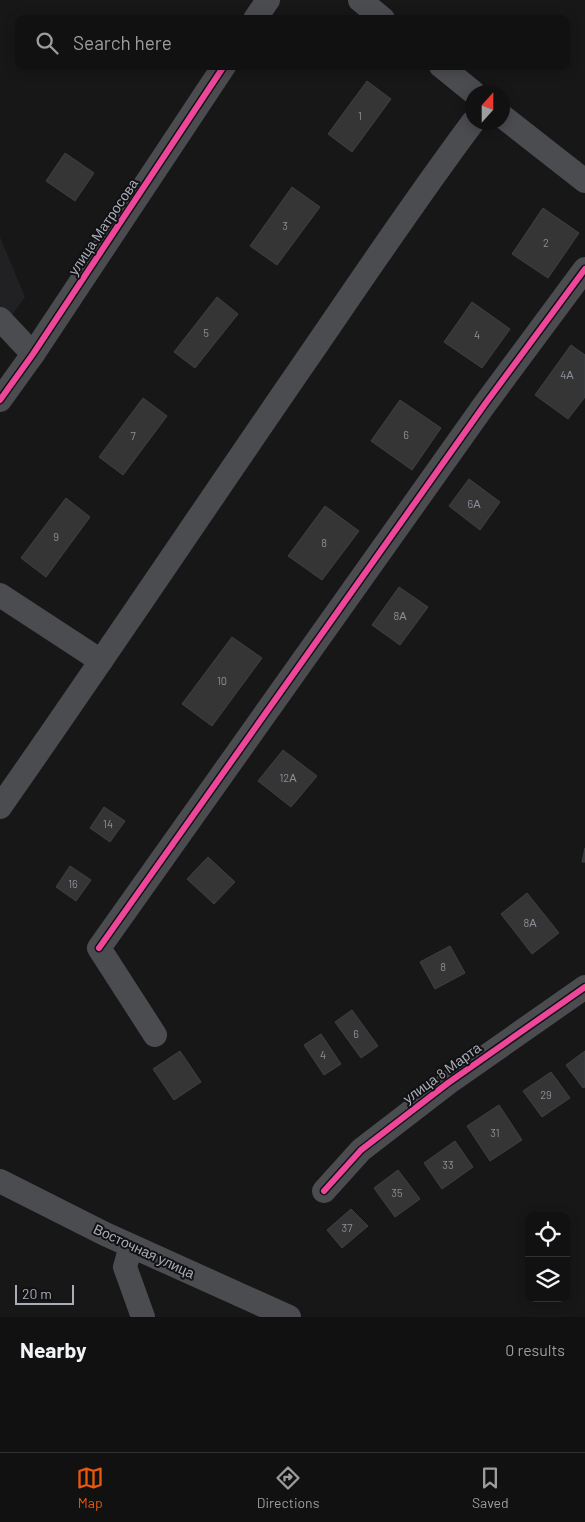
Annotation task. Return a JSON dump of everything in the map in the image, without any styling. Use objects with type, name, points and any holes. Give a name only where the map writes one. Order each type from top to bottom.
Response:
[{"type":"street","points":[[258,15],[268,0]]},
{"type":"street","points":[[360,0],[378,15]]},
{"type":"street","name":"улица Матросова","points":[[0,400],[33,354],[221,70]]},
{"type":"street","points":[[446,70],[465,86]]},
{"type":"street","points":[[510,122],[585,181]]},
{"type":"street","points":[[0,807],[427,184],[467,130]]},
{"type":"street","points":[[156,1035],[99,948],[485,404],[585,269]]},
{"type":"street","points":[[0,319],[33,354]]},
{"type":"street","points":[[0,595],[101,662]]},
{"type":"street","name":"улица 8 Марта","points":[[324,1191],[361,1150],[448,1083],[585,987]]},
{"type":"street","name":"Восточная улица","points":[[0,1181],[132,1246],[289,1317]]},
{"type":"street","points":[[132,1246],[125,1266],[143,1317]]},
{"type":"shaded area","points":[[0,237],[25,297],[0,331]]},
{"type":"building","points":[[367,81],[391,99],[352,152],[328,134]]},
{"type":"building","points":[[65,153],[94,173],[75,201],[46,181]]},
{"type":"building","points":[[292,187],[320,207],[277,265],[250,246]]},
{"type":"building","points":[[543,208],[579,233],[548,278],[512,254]]},
{"type":"building","points":[[217,297],[238,314],[195,368],[174,352]]},
{"type":"building","points":[[472,302],[510,329],[482,368],[444,342]]},
{"type":"building","points":[[571,345],[585,355],[585,397],[568,419],[535,395]]},
{"type":"building","points":[[143,398],[167,416],[123,475],[99,457]]},
{"type":"building","points":[[400,400],[441,428],[412,470],[371,441]]},
{"type":"building","points":[[469,479],[500,502],[480,530],[449,506]]},
{"type":"building","points":[[66,498],[90,517],[46,577],[21,558]]},
{"type":"building","points":[[325,506],[359,531],[322,580],[288,556]]},
{"type":"building","points":[[399,587],[428,607],[400,645],[372,625]]},
{"type":"building","points":[[232,637],[262,658],[212,726],[182,704]]},
{"type":"building","points":[[283,750],[317,776],[291,807],[258,781]]},
{"type":"building","points":[[104,807],[125,821],[110,842],[90,828]]},
{"type":"building","points":[[585,848],[585,862],[582,862]]},
{"type":"building","points":[[208,857],[235,882],[214,904],[187,879]]},
{"type":"building","points":[[70,866],[91,880],[76,901],[56,887]]},
{"type":"building","points":[[527,893],[559,933],[532,954],[501,914]]},
{"type":"building","points":[[450,946],[465,973],[435,989],[420,962]]},
{"type":"building","points":[[352,1010],[378,1046],[361,1058],[335,1022]]},
{"type":"building","points":[[321,1034],[341,1064],[324,1075],[304,1045]]},
{"type":"building","points":[[180,1051],[201,1082],[174,1100],[153,1069]]},
{"type":"building","points":[[585,1051],[585,1087],[583,1088],[566,1065]]},
{"type":"building","points":[[551,1072],[570,1098],[542,1117],[523,1091]]},
{"type":"building","points":[[499,1105],[522,1140],[490,1161],[467,1126]]},
{"type":"building","points":[[455,1141],[473,1167],[442,1189],[424,1163]]},
{"type":"building","points":[[398,1170],[420,1199],[395,1217],[374,1188]]},
{"type":"building","points":[[351,1209],[368,1226],[342,1248],[327,1230]]},
{"type":"cycle path","points":[[0,400],[33,354],[221,70]]},
{"type":"cycle path","points":[[99,948],[485,404],[585,269]]},
{"type":"cycle path","points":[[324,1191],[361,1150],[448,1083],[585,987]]}]
